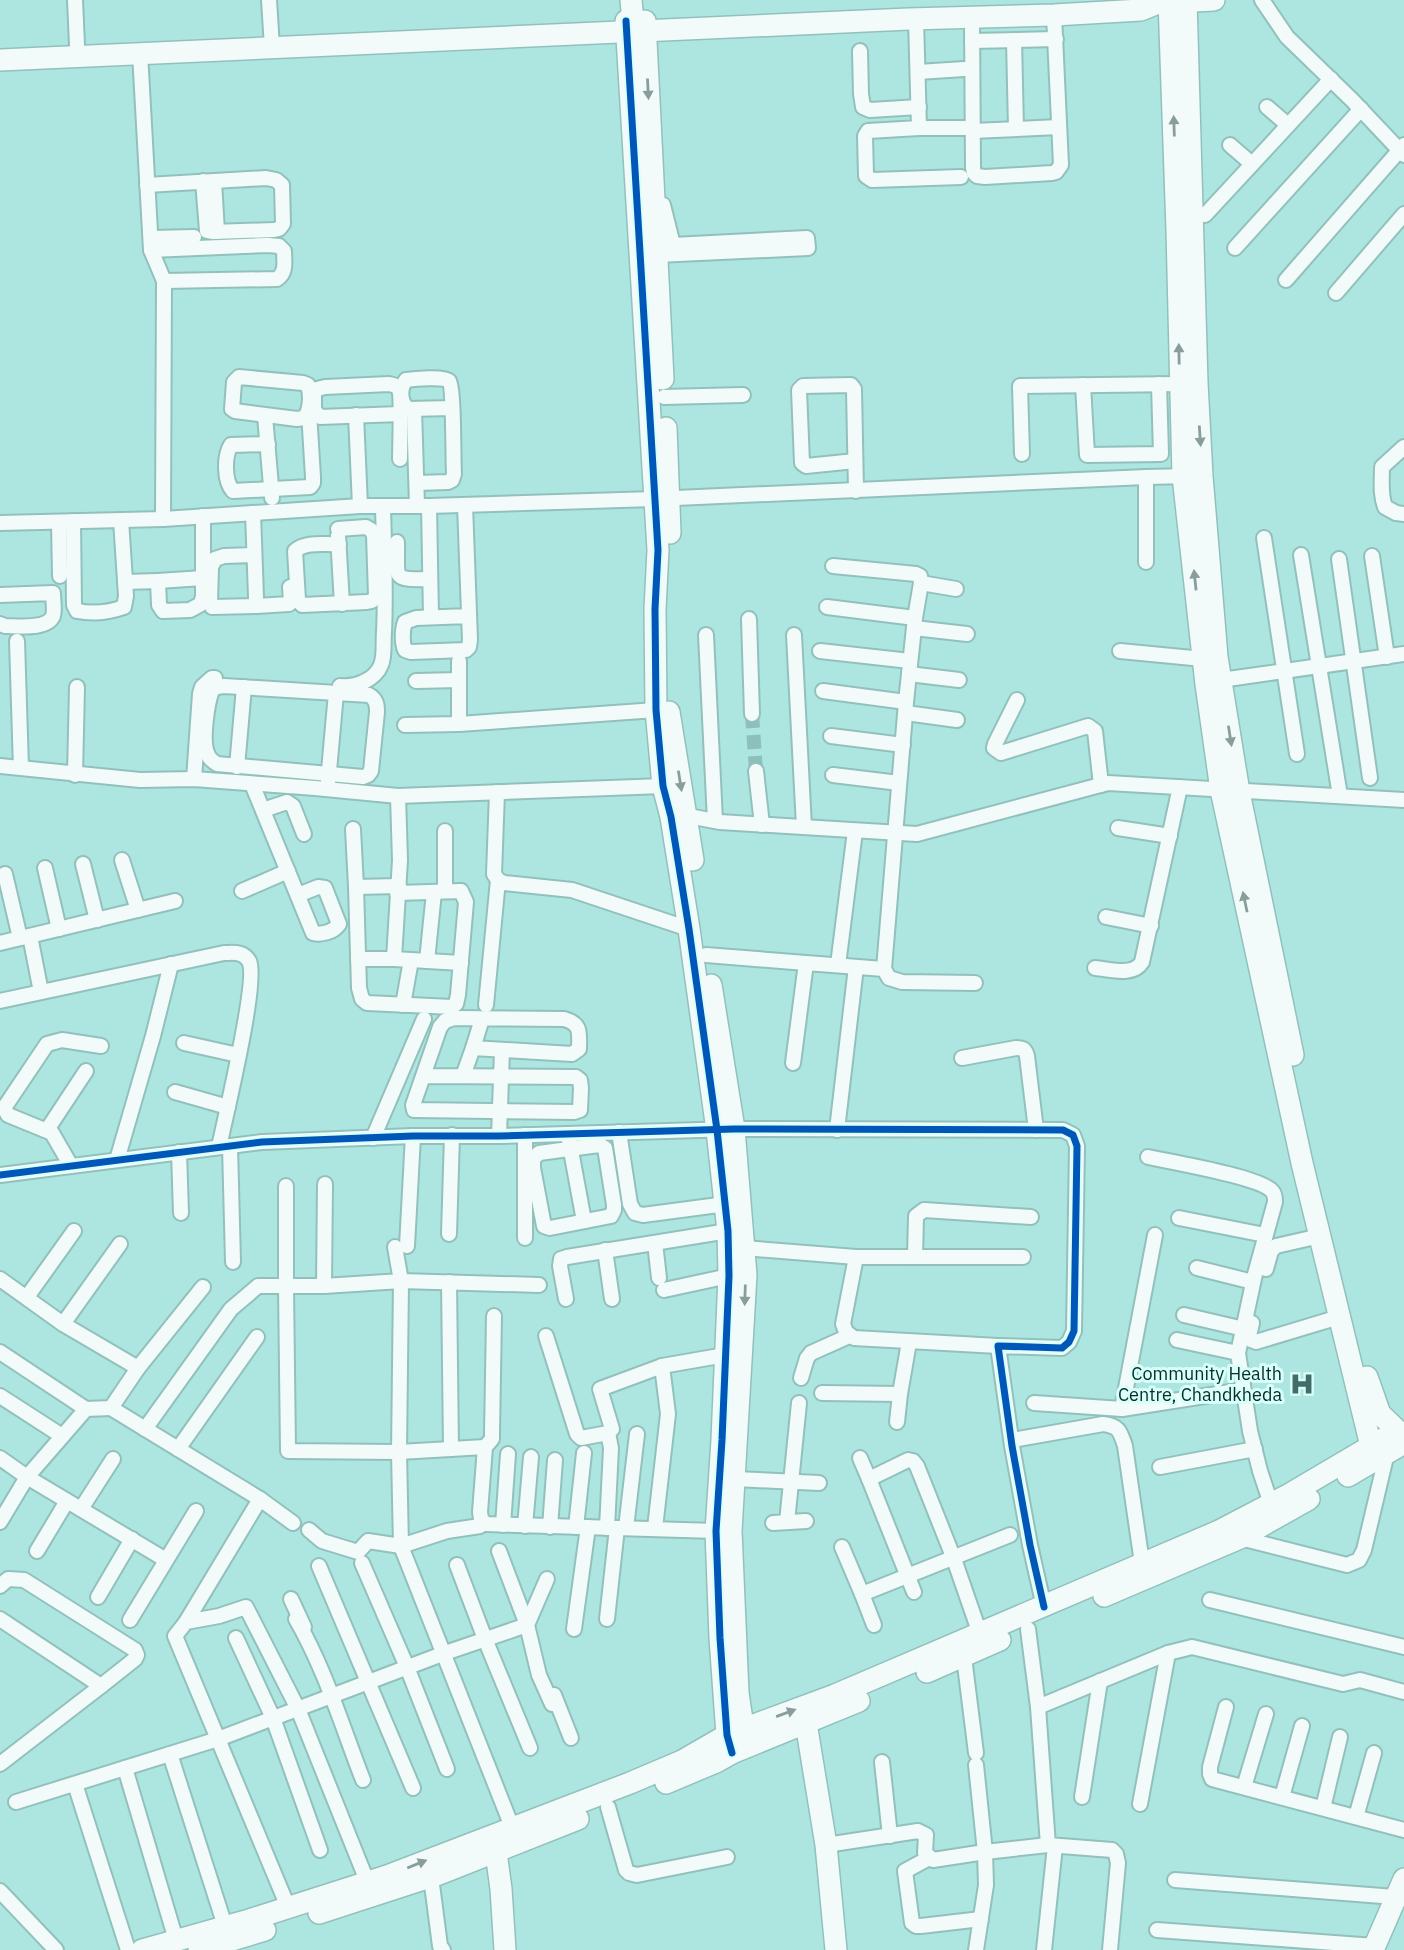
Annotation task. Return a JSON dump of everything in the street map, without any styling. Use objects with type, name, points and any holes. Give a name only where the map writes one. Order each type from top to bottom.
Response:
[{"type":"street","points":[[75,0],[76,45]]},
{"type":"street","points":[[269,0],[271,42]]},
{"type":"street","points":[[0,60],[634,21],[1214,0]]},
{"type":"street","points":[[1262,0],[1287,37],[1403,150],[1286,280]]},
{"type":"street","points":[[634,21],[1055,15],[1141,10],[1165,1]]},
{"type":"street","points":[[1083,385],[1087,455],[1161,454],[1170,384],[1177,218],[1165,1]]},
{"type":"street","points":[[1165,1],[1196,383],[1193,476],[1203,659],[1299,1149],[1339,1317],[1393,1440],[1359,1560],[1347,1565],[1240,1538]]},
{"type":"street","points":[[972,18],[969,129],[974,173],[985,177],[1056,172],[1060,165],[1055,15]]},
{"type":"street","points":[[916,19],[919,128]]},
{"type":"street","points":[[634,21],[654,205],[668,252],[662,499],[655,609],[656,710],[663,786],[678,814],[706,955],[725,1130],[729,1276],[716,1531],[720,1638],[737,1741]]},
{"type":"street","points":[[634,21],[650,397],[662,499],[668,614],[669,710],[678,814],[689,929],[725,1130],[746,1275],[731,1531],[738,1693],[737,1741]]},
{"type":"street","points":[[972,41],[1056,39]]},
{"type":"street","points":[[1014,40],[1016,129]]},
{"type":"street","points":[[0,48],[271,42]]},
{"type":"street","points":[[860,51],[863,107],[870,110],[919,107]]},
{"type":"street","points":[[140,53],[151,244],[164,281],[163,519]]},
{"type":"street","points":[[918,72],[964,69]]},
{"type":"street","points":[[1205,215],[1331,79]]},
{"type":"street","points":[[1267,107],[1288,125]]},
{"type":"street","points":[[1235,248],[1361,109]]},
{"type":"street","points":[[961,177],[872,180],[865,172],[865,136],[868,131],[919,128],[1059,127]]},
{"type":"street","points":[[1230,145],[1252,164]]},
{"type":"street","points":[[148,184],[266,178],[275,180],[282,185],[283,224],[279,229],[207,231],[209,181]]},
{"type":"street","points":[[1336,293],[1404,214]]},
{"type":"street","points":[[151,244],[194,237]]},
{"type":"street","points":[[807,238],[808,248],[668,252],[807,238]]},
{"type":"street","points":[[151,244],[279,246],[284,251],[284,271],[277,279],[164,281]]},
{"type":"street","points":[[268,444],[231,444],[227,458],[230,489],[272,490],[310,487],[313,484],[308,385],[239,377],[234,382],[232,409],[297,419],[304,418],[309,412]]},
{"type":"street","points":[[417,483],[448,482],[454,474],[452,388],[445,378],[406,380],[402,385],[402,401],[408,409],[417,483],[423,506],[431,617]]},
{"type":"street","points":[[400,459],[407,411],[396,386],[389,384],[317,389],[314,394],[314,410],[320,416],[356,415],[407,411],[452,408]]},
{"type":"street","points":[[1022,454],[1020,386],[1170,384]]},
{"type":"street","points":[[1170,384],[1193,476],[1221,681],[1230,791],[1365,1371],[1380,1414],[1393,1440]]},
{"type":"street","points":[[855,461],[806,466],[802,463],[799,390],[803,386],[850,385],[854,389],[856,491]]},
{"type":"street","points":[[664,397],[743,395]]},
{"type":"street","points":[[356,415],[360,506]]},
{"type":"street","points":[[265,416],[274,511]]},
{"type":"street","points":[[1404,447],[1382,467],[1381,497],[1385,508],[1404,514]]},
{"type":"street","points":[[0,523],[163,519],[360,506],[662,499],[1193,476]]},
{"type":"street","points":[[1146,477],[1146,562]]},
{"type":"street","points":[[465,505],[469,616],[469,646],[466,650],[405,650],[405,622],[416,618],[469,616]]},
{"type":"street","points":[[194,779],[200,694],[202,687],[212,678],[347,687],[370,678],[381,665],[385,609],[383,506]]},
{"type":"street","points":[[337,508],[342,604]]},
{"type":"street","points":[[253,513],[256,606]]},
{"type":"street","points":[[158,581],[159,605],[163,611],[190,610],[201,604],[203,516]]},
{"type":"street","points":[[66,522],[74,605],[78,611],[114,611],[124,607],[121,520]]},
{"type":"street","points":[[60,576],[66,522]]},
{"type":"street","points":[[338,528],[366,527],[371,530],[374,536],[376,596],[372,601],[302,605],[298,600],[295,551],[305,545],[339,544]]},
{"type":"street","points":[[1265,538],[1297,754]]},
{"type":"street","points":[[254,555],[215,559],[211,567],[212,607],[284,606],[290,602],[288,542]]},
{"type":"street","points":[[397,542],[397,573],[400,577],[404,580],[430,579]]},
{"type":"street","points":[[1301,555],[1340,796]]},
{"type":"street","points":[[1372,556],[1387,657]]},
{"type":"street","points":[[1339,559],[1370,778]]},
{"type":"street","points":[[832,566],[916,574],[920,576],[921,583],[914,623],[902,745],[884,969],[889,978],[902,982],[975,983]]},
{"type":"street","points":[[125,582],[203,578]]},
{"type":"street","points":[[921,583],[956,589]]},
{"type":"street","points":[[0,595],[60,593],[51,620],[43,624],[0,624]]},
{"type":"street","points":[[827,607],[967,634]]},
{"type":"street","points":[[749,619],[752,715]]},
{"type":"street","points":[[706,635],[715,821]]},
{"type":"street","points":[[794,635],[804,827]]},
{"type":"street","points":[[17,641],[21,768]]},
{"type":"street","points":[[820,651],[910,667],[959,680]]},
{"type":"street","points":[[1120,651],[1203,659]]},
{"type":"street","points":[[1221,681],[1404,654]]},
{"type":"street","points":[[459,661],[459,724]]},
{"type":"street","points":[[415,681],[459,680]]},
{"type":"street","points":[[0,766],[140,780],[194,779],[252,784],[328,782],[369,775],[377,712],[374,698],[369,695],[224,686],[212,690],[205,740],[210,759],[217,764],[328,782],[398,796],[663,786]]},
{"type":"street","points":[[75,775],[77,687]]},
{"type":"street","points":[[237,767],[244,687]]},
{"type":"street","points":[[823,691],[957,720]]},
{"type":"street","points":[[328,782],[336,693]]},
{"type":"street","points":[[1017,700],[995,744],[997,752],[1088,726],[1095,731],[1101,785]]},
{"type":"street","points":[[405,725],[459,724],[656,710]]},
{"type":"street","points":[[831,736],[902,745]]},
{"type":"street","points":[[756,771],[762,825]]},
{"type":"street","points":[[832,775],[899,783]]},
{"type":"street","points":[[678,814],[715,821],[762,825],[917,834],[1108,783],[1404,800]]},
{"type":"street","points":[[252,784],[298,895]]},
{"type":"street","points":[[1095,968],[1130,971],[1138,969],[1142,962],[1180,787]]},
{"type":"street","points":[[497,792],[494,874],[498,880],[580,892],[689,929]]},
{"type":"street","points":[[394,959],[400,860],[398,796]]},
{"type":"street","points":[[263,810],[287,802],[293,806],[304,834]]},
{"type":"street","points":[[1118,828],[1170,836]]},
{"type":"street","points":[[353,830],[359,988],[362,999],[367,1003],[403,1005],[452,1007],[456,1004],[466,902],[461,891],[356,887]]},
{"type":"street","points":[[426,961],[439,891],[444,831]]},
{"type":"street","points":[[838,965],[855,831]]},
{"type":"street","points":[[122,860],[138,910]]},
{"type":"street","points":[[83,864],[97,920]]},
{"type":"street","points":[[45,868],[59,929]]},
{"type":"street","points":[[242,891],[288,871]]},
{"type":"street","points":[[5,874],[41,992]]},
{"type":"street","points":[[463,1076],[484,1012],[498,880]]},
{"type":"street","points":[[0,943],[175,901]]},
{"type":"street","points":[[1106,917],[1151,926]]},
{"type":"street","points":[[0,1001],[224,953],[239,953],[245,956],[250,963],[252,974],[228,1107],[225,1147],[233,1262]]},
{"type":"street","points":[[706,955],[884,969]]},
{"type":"street","points":[[358,959],[461,963]]},
{"type":"street","points":[[403,1005],[411,960]]},
{"type":"street","points":[[793,1063],[806,962]]},
{"type":"street","points":[[117,1160],[171,964]]},
{"type":"street","points":[[837,1130],[856,967]]},
{"type":"street","points":[[423,1076],[576,1077],[580,1080],[580,1110],[414,1110],[413,1105],[423,1076],[440,1027],[445,1021],[484,1012],[564,1019],[573,1021],[579,1028],[579,1049],[572,1054],[473,1048]]},
{"type":"street","points":[[373,1138],[424,1019]]},
{"type":"street","points":[[71,1166],[52,1133],[8,1115],[5,1105],[47,1044],[62,1040],[101,1046]]},
{"type":"street","points":[[184,1043],[238,1055]]},
{"type":"street","points":[[962,1058],[1021,1048],[1025,1050],[1036,1130]]},
{"type":"street","points":[[499,1136],[502,1050]]},
{"type":"street","points":[[47,1130],[86,1071]]},
{"type":"street","points":[[175,1092],[228,1107]]},
{"type":"street","points":[[0,1175],[262,1142],[525,1135],[569,1141],[599,1145],[605,1148],[614,1210],[611,1216],[550,1228],[544,1226],[541,1216],[533,1159],[539,1153],[569,1141],[619,1132],[1063,1130],[1073,1135],[1077,1146],[1074,1331],[1069,1342],[1062,1348],[909,1342],[849,1336],[843,1324],[856,1256]]},
{"type":"street","points":[[619,1132],[630,1204],[635,1213],[643,1215],[726,1204]]},
{"type":"street","points":[[449,1234],[452,1135]]},
{"type":"street","points":[[525,1135],[525,1238]]},
{"type":"street","points":[[413,1136],[401,1247],[401,1546],[444,1653],[500,1838],[505,1950]]},
{"type":"street","points":[[569,1141],[584,1221]]},
{"type":"street","points":[[179,1152],[181,1213]]},
{"type":"street","points":[[1148,1157],[1254,1181],[1273,1191],[1275,1202],[1253,1282],[1238,1353],[1255,1449],[1271,1504]]},
{"type":"street","points":[[324,1286],[325,1184]]},
{"type":"street","points":[[286,1186],[288,1451],[399,1452],[485,1447]]},
{"type":"street","points":[[915,1256],[916,1216],[923,1210],[1031,1217]]},
{"type":"street","points":[[1179,1218],[1265,1236]]},
{"type":"street","points":[[27,1297],[74,1231]]},
{"type":"street","points":[[566,1299],[561,1259],[728,1231]]},
{"type":"street","points":[[1122,1409],[1155,1235]]},
{"type":"street","points":[[1320,1236],[1276,1246],[1270,1251],[1249,1336],[1256,1342],[1339,1317]]},
{"type":"street","points":[[655,1243],[662,1284],[729,1276]]},
{"type":"street","points":[[63,1324],[120,1244]]},
{"type":"street","points":[[744,1248],[856,1256],[1023,1257]]},
{"type":"street","points":[[605,1250],[612,1299]]},
{"type":"street","points":[[1197,1268],[1253,1282]]},
{"type":"street","points":[[0,1279],[63,1324],[138,1368]]},
{"type":"street","points":[[145,1429],[231,1309],[258,1286],[324,1286],[401,1281],[539,1285]]},
{"type":"street","points":[[450,1282],[451,1449]]},
{"type":"street","points":[[111,1408],[138,1368],[203,1287]]},
{"type":"street","points":[[1184,1315],[1244,1329]]},
{"type":"street","points":[[494,1316],[492,1439],[485,1447],[481,1519],[486,1524],[716,1531]]},
{"type":"street","points":[[546,1336],[581,1438],[608,1433],[612,1429],[600,1389],[662,1366],[725,1355]]},
{"type":"street","points":[[801,1378],[811,1353],[849,1336]]},
{"type":"street","points":[[178,1449],[257,1337]]},
{"type":"street","points":[[1177,1340],[1238,1353]]},
{"type":"street","points":[[897,1422],[909,1342]]},
{"type":"street","points":[[998,1346],[1012,1443],[1044,1607]]},
{"type":"street","points":[[0,1352],[86,1409],[111,1408],[260,1499],[293,1524]]},
{"type":"street","points":[[654,1528],[668,1414],[662,1366]]},
{"type":"street","points":[[1034,1403],[1122,1409],[1243,1390]]},
{"type":"street","points":[[822,1393],[900,1394]]},
{"type":"street","points":[[0,1396],[62,1436]]},
{"type":"street","points":[[799,1403],[791,1481],[780,1522],[806,1521]]},
{"type":"street","points":[[0,1522],[27,1477],[86,1409]]},
{"type":"street","points":[[1012,1443],[1103,1424],[1118,1429],[1125,1446],[1142,1563]]},
{"type":"street","points":[[608,1433],[617,1528]]},
{"type":"street","points":[[607,1619],[617,1528],[637,1434]]},
{"type":"street","points":[[1012,1443],[1062,1438]]},
{"type":"street","points":[[142,1950],[608,1807],[716,1762],[737,1741],[835,1695],[1219,1531],[1393,1440]]},
{"type":"street","points":[[204,1949],[430,1877],[500,1838],[681,1761],[737,1741],[806,1723],[964,1657],[1240,1538],[1393,1440]]},
{"type":"street","points":[[1160,1468],[1255,1449]]},
{"type":"street","points":[[574,1629],[582,1527],[584,1453]]},
{"type":"street","points":[[503,1525],[508,1454]]},
{"type":"street","points":[[525,1527],[531,1457]]},
{"type":"street","points":[[0,1458],[166,1560]]},
{"type":"street","points":[[80,1509],[113,1458]]},
{"type":"street","points":[[860,1458],[914,1592]]},
{"type":"street","points":[[550,1527],[555,1460]]},
{"type":"street","points":[[869,1479],[908,1460],[913,1461],[954,1559],[980,1633]]},
{"type":"street","points":[[735,1479],[819,1483]]},
{"type":"street","points":[[260,1499],[175,1636],[288,1907]]},
{"type":"street","points":[[37,1552],[67,1501]]},
{"type":"street","points":[[130,1620],[196,1511]]},
{"type":"street","points":[[310,1530],[322,1541],[358,1552],[368,1541],[401,1546],[447,1531],[480,1526]]},
{"type":"street","points":[[862,1594],[1010,1535]]},
{"type":"street","points":[[98,1597],[132,1539]]},
{"type":"street","points":[[842,1547],[874,1625]]},
{"type":"street","points":[[499,1552],[571,1738]]},
{"type":"street","points":[[362,1563],[447,1769]]},
{"type":"street","points":[[457,1565],[530,1748]]},
{"type":"street","points":[[319,1566],[413,1788]]},
{"type":"street","points":[[0,1586],[8,1579],[24,1580],[135,1650],[137,1655],[0,1764]]},
{"type":"street","points":[[547,1579],[527,1625],[539,1675],[552,1704]]},
{"type":"street","points":[[291,1599],[333,1696],[363,1780]]},
{"type":"street","points":[[1210,1600],[1404,1647]]},
{"type":"street","points":[[186,1622],[219,1616],[246,1606],[298,1709],[367,1881]]},
{"type":"street","points":[[0,1619],[101,1686]]},
{"type":"street","points":[[296,1619],[333,1696]]},
{"type":"street","points":[[16,1802],[218,1739],[444,1653],[527,1625]]},
{"type":"street","points":[[1028,1629],[1051,1846],[1044,1950]]},
{"type":"street","points":[[236,1638],[273,1718],[320,1850]]},
{"type":"street","points":[[1038,1707],[1168,1653],[1192,1647],[1343,1684],[1360,1680],[1404,1692]]},
{"type":"street","points":[[1140,1804],[1168,1653]]},
{"type":"street","points":[[964,1657],[985,1852],[986,1885],[976,1950]]},
{"type":"street","points":[[1082,1797],[1100,1681]]},
{"type":"street","points":[[1226,1707],[1210,1774],[1212,1779],[1404,1830]]},
{"type":"street","points":[[1244,1787],[1266,1714]]},
{"type":"street","points":[[806,1723],[826,1845],[836,1950]]},
{"type":"street","points":[[1283,1797],[1302,1726]]},
{"type":"street","points":[[1324,1808],[1340,1737]]},
{"type":"street","points":[[1356,1817],[1374,1753]]},
{"type":"street","points":[[170,1754],[225,1926]]},
{"type":"street","points":[[882,1762],[890,1836]]},
{"type":"street","points":[[125,1768],[176,1940]]},
{"type":"street","points":[[75,1784],[128,1950]]},
{"type":"street","points":[[608,1807],[626,1871],[629,1873],[637,1875],[727,1857]]},
{"type":"street","points":[[826,1845],[918,1831],[926,1835],[925,1853],[933,1860],[1051,1846],[1112,1850],[1118,1863],[1110,1950]]},
{"type":"street","points":[[929,1858],[905,1871],[912,1923],[921,1926],[981,1919]]},
{"type":"street","points":[[430,1877],[440,1946],[443,1950]]},
{"type":"street","points":[[1157,1930],[1374,1948],[1399,1888],[1175,1880]]},
{"type":"street","points":[[0,1891],[55,1950]]},
{"type":"tunnel","points":[[752,714],[756,771]]},
{"type":"cycle path","points":[[626,21],[658,550],[655,609],[656,710],[663,786],[671,817],[689,929],[728,1231],[729,1276],[716,1531],[720,1638],[727,1735],[732,1753]]},
{"type":"cycle path","points":[[0,1175],[262,1142],[734,1129],[1063,1130],[1073,1135],[1077,1146],[1074,1331],[1069,1342],[1062,1348],[998,1346],[1012,1446],[1044,1607]]},
{"type":"place","name":"Community Health Centre, Chandkheda","points":[[1302,1384]]}]
